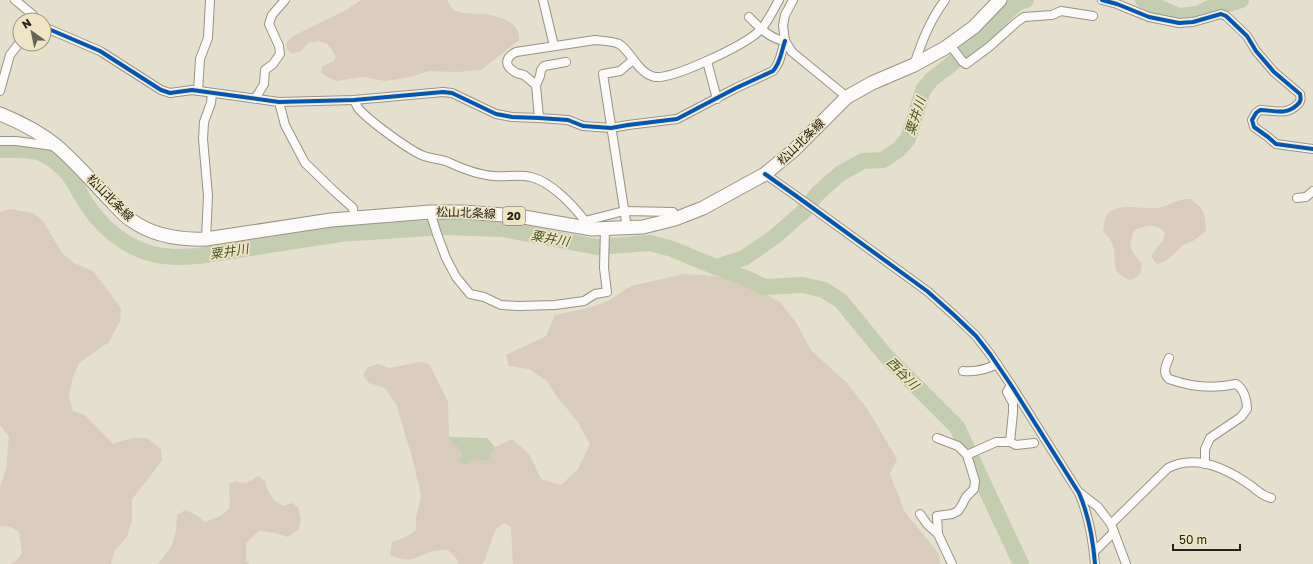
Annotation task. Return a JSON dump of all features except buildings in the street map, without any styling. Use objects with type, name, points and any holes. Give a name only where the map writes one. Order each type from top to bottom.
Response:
[{"type":"main road","name":"松山北条線","points":[[0,114],[34,130],[57,146],[130,220],[148,230],[165,236],[186,240],[206,239],[354,217],[431,216],[464,212],[518,216],[584,224],[605,232],[643,227],[675,219],[703,208],[765,174],[794,150],[847,97],[872,83],[953,48],[1000,0]]},
{"type":"street","points":[[15,0],[29,12]]},
{"type":"street","points":[[198,91],[200,59],[208,38],[210,0]]},
{"type":"street","points":[[256,98],[264,84],[265,70],[273,64],[280,54],[279,46],[269,24],[272,15],[285,0]]},
{"type":"street","points":[[544,0],[554,46]]},
{"type":"street","points":[[536,85],[524,76],[514,72],[506,62],[507,58],[516,52],[595,40],[607,41],[620,44],[646,73],[654,76],[663,76],[708,61],[752,37],[761,29],[778,0]]},
{"type":"street","points":[[52,30],[100,51],[161,90],[170,93],[192,90],[279,102],[354,100],[443,92],[452,93],[496,114],[512,117],[568,120],[589,127],[611,128],[628,124],[677,119],[773,71],[781,60],[785,42],[783,26],[785,15],[793,0]]},
{"type":"street","points":[[914,65],[931,21],[945,0]]},
{"type":"street","points":[[1102,0],[1117,4],[1150,17],[1179,23],[1193,22],[1221,14],[1226,16],[1247,36],[1256,51],[1274,72],[1300,94],[1300,103],[1289,111],[1282,112],[1260,110],[1256,113],[1252,120],[1254,128],[1268,136],[1276,144],[1313,149]]},
{"type":"street","points":[[953,48],[966,64],[1024,17],[1052,15],[1062,11],[1092,16]]},
{"type":"street","points":[[749,17],[761,29],[778,40],[785,42],[792,52],[847,97]]},
{"type":"street","points":[[0,91],[10,55],[12,52]]},
{"type":"street","points":[[627,228],[602,74],[620,71],[633,60]]},
{"type":"street","points":[[708,61],[717,99]]},
{"type":"street","points":[[539,118],[536,85],[541,70],[544,66],[566,62]]},
{"type":"street","points":[[206,239],[208,196],[203,139],[204,122],[211,103],[212,92]]},
{"type":"street","points":[[354,100],[359,108],[377,125],[410,149],[424,156],[446,162],[467,171],[494,176],[531,177],[547,185],[576,209],[584,224],[624,211],[673,212],[675,219]]},
{"type":"street","points":[[279,102],[285,125],[305,163],[352,208],[354,217]]},
{"type":"street","points":[[0,140],[57,146]]},
{"type":"street","points":[[765,174],[927,291],[954,314],[976,336],[997,364],[1079,493],[1086,509],[1095,564]]},
{"type":"street","points":[[1297,198],[1306,197],[1313,191]]},
{"type":"street","points":[[431,216],[437,234],[456,277],[464,289],[470,294],[484,297],[501,305],[555,305],[584,301],[595,294],[607,292],[604,250],[605,232]]},
{"type":"street","points":[[1169,358],[1165,370],[1166,377],[1169,379],[1205,387],[1236,384],[1240,386],[1247,401],[1247,409],[1241,417],[1210,438],[1205,449],[1205,464]]},
{"type":"street","points":[[963,371],[980,371],[997,364]]},
{"type":"street","points":[[1010,385],[1007,392],[1013,403],[1010,442]]},
{"type":"street","points":[[937,438],[958,446],[970,454],[975,481],[975,486],[966,497],[958,511],[952,514],[937,516],[938,534],[952,564]]},
{"type":"street","points":[[970,454],[996,442],[1010,442],[1016,445],[1034,442]]},
{"type":"street","points":[[1094,552],[1112,528],[1168,468],[1176,464],[1198,462],[1212,465],[1231,473],[1249,484],[1264,496],[1271,498]]},
{"type":"street","points":[[1079,493],[1098,507],[1112,528],[1126,564]]},
{"type":"street","points":[[920,514],[927,524],[938,534]]},
{"type":"shaded area","points":[[361,0],[447,0],[452,8],[457,12],[494,16],[507,21],[516,28],[519,34],[519,40],[481,70],[457,72],[428,71],[411,77],[385,81],[362,77],[337,81],[326,76],[321,72],[323,66],[334,61],[336,57],[328,44],[319,41],[308,43],[301,51],[293,54],[287,50],[286,43],[293,36],[346,10]]},
{"type":"shaded area","points":[[1190,199],[1201,208],[1203,212],[1206,231],[1193,241],[1183,245],[1166,261],[1157,264],[1151,256],[1163,240],[1165,233],[1158,227],[1154,226],[1147,226],[1135,230],[1130,245],[1133,252],[1142,264],[1141,272],[1136,278],[1130,280],[1117,272],[1114,263],[1114,247],[1103,231],[1105,218],[1109,212],[1122,207],[1157,208],[1181,200]]},
{"type":"shaded area","points":[[11,209],[33,213],[43,221],[62,253],[74,263],[93,271],[121,308],[120,321],[109,342],[79,363],[72,380],[69,397],[73,411],[85,415],[113,444],[132,438],[147,438],[161,449],[162,461],[132,499],[132,520],[127,537],[115,550],[111,564],[9,564],[15,562],[22,553],[19,532],[11,527],[0,526],[0,486],[6,469],[9,437],[0,425],[0,212]]},
{"type":"shaded area","points":[[684,274],[723,277],[759,291],[780,302],[797,324],[811,350],[847,383],[868,410],[897,459],[890,474],[905,512],[939,554],[940,564],[513,564],[511,527],[504,523],[495,530],[485,560],[482,564],[458,564],[457,559],[448,550],[433,551],[408,560],[390,555],[392,542],[406,537],[416,530],[416,518],[421,496],[414,464],[396,404],[385,388],[369,383],[363,375],[368,367],[378,364],[389,368],[420,362],[429,364],[448,401],[449,437],[462,454],[474,458],[493,451],[495,447],[512,439],[529,454],[541,479],[561,485],[578,469],[590,444],[577,421],[555,394],[547,381],[529,369],[509,366],[506,355],[546,336],[555,315],[592,307],[610,300],[631,286]]},
{"type":"shaded area","points":[[449,437],[487,438],[495,447],[488,460],[481,461],[474,458],[467,465],[459,461],[462,454],[458,447],[453,445]]},
{"type":"shaded area","points":[[258,476],[265,481],[274,500],[283,506],[292,503],[298,507],[301,520],[298,530],[288,537],[275,533],[259,531],[246,543],[246,561],[250,564],[158,564],[168,552],[173,542],[176,531],[177,515],[185,510],[196,515],[205,522],[220,516],[230,508],[229,484],[235,481],[242,483],[247,482]]},
{"type":"waterway","name":"粟井川","points":[[716,267],[744,258],[773,238],[802,213],[818,193],[841,173],[863,161],[883,160],[898,150],[908,139],[923,90],[932,79],[973,46],[1017,3],[1026,0]]},
{"type":"waterway","name":"粟井川","points":[[1143,0],[1178,16],[1198,14],[1214,6],[1241,0]]},
{"type":"waterway","name":"粟井川","points":[[0,150],[32,151],[41,153],[53,160],[65,170],[88,206],[105,227],[127,243],[151,254],[178,257],[199,256],[340,234],[444,227],[502,229],[597,247],[650,243],[672,249],[748,279],[764,287],[803,285],[824,290],[841,301],[886,356],[957,427],[1021,564]]},
{"type":"cycle path","points":[[1102,0],[1117,4],[1149,17],[1179,23],[1193,22],[1221,14],[1226,16],[1247,36],[1256,51],[1274,72],[1300,94],[1301,99],[1293,108],[1279,112],[1260,110],[1256,113],[1252,120],[1254,127],[1276,144],[1313,149]]},
{"type":"cycle path","points":[[52,30],[100,51],[161,90],[170,93],[192,90],[279,102],[354,100],[443,92],[452,93],[496,114],[512,117],[568,120],[583,126],[611,128],[677,119],[736,88],[773,71],[776,68],[785,41]]},
{"type":"cycle path","points":[[765,174],[927,291],[976,336],[1011,385],[1079,493],[1090,528],[1095,564]]},
{"type":"water label","name":"西谷川","points":[[903,373]]}]
